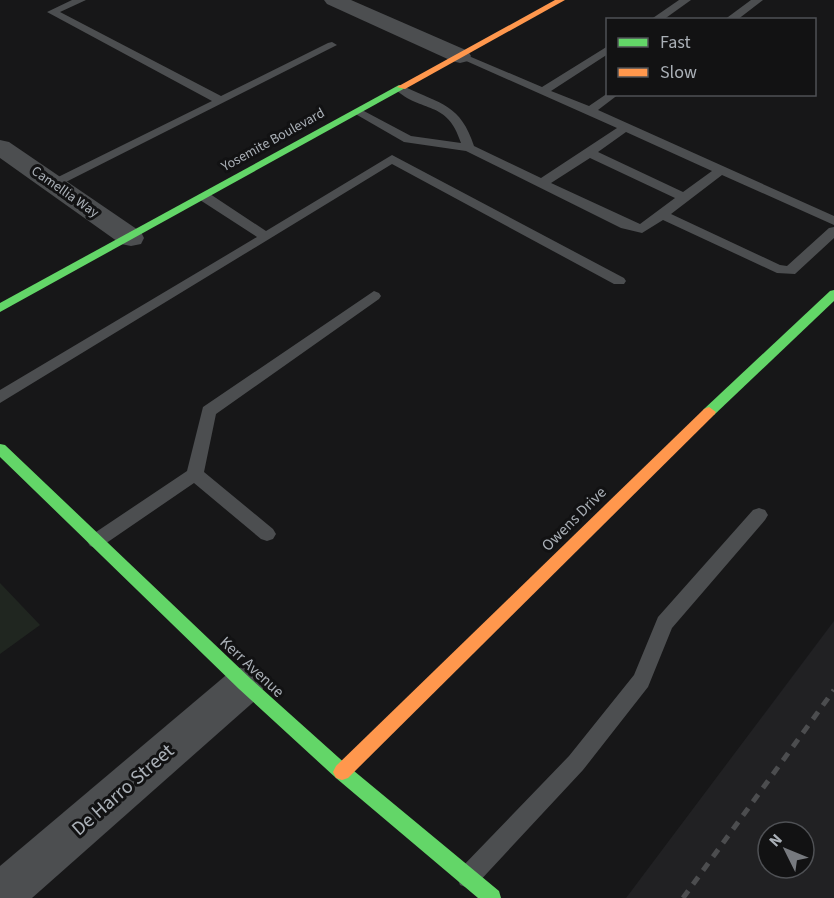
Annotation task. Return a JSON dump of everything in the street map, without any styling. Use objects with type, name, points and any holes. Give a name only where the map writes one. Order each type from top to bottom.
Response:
[{"type":"street","points":[[334,0],[460,56]]},
{"type":"street","name":"Yosemite Boulevard","points":[[0,308],[561,0]]},
{"type":"street","name":"Camellia Way","points":[[0,147],[131,237]]},
{"type":"street","name":"Owens Drive","points":[[342,772],[670,448],[834,294]]},
{"type":"street","name":"Kerr Avenue","points":[[0,449],[245,684],[342,772],[492,898]]},
{"type":"street","name":"De Harro Street","points":[[0,896],[245,684]]},
{"type":"lane","points":[[81,0],[52,12],[221,101]]},
{"type":"lane","points":[[658,18],[686,0]]},
{"type":"lane","points":[[732,18],[758,0]]},
{"type":"lane","points":[[54,184],[333,45]]},
{"type":"lane","points":[[543,91],[561,77],[606,50]]},
{"type":"lane","points":[[460,56],[590,111],[834,221]]},
{"type":"lane","points":[[401,88],[452,114],[463,130],[469,148]]},
{"type":"lane","points":[[590,111],[612,96]]},
{"type":"lane","points":[[358,112],[408,139],[469,148],[626,225],[642,229],[721,170]]},
{"type":"lane","points":[[542,183],[624,128]]},
{"type":"lane","points":[[589,153],[684,197]]},
{"type":"lane","points":[[0,397],[392,159],[619,281]]},
{"type":"lane","points":[[205,197],[266,237]]},
{"type":"lane","points":[[663,214],[777,269],[790,271],[834,231]]},
{"type":"lane","points":[[96,541],[195,474],[209,411],[374,296]]},
{"type":"lane","points":[[195,474],[267,534]]},
{"type":"lane","points":[[468,877],[583,753],[641,681],[665,622],[759,515]]},
{"type":"shaded area","points":[[0,583],[40,625],[0,654]]},
{"type":"shaded area","points":[[834,621],[834,898],[626,898]]},
{"type":"railway","points":[[683,898],[834,690]]},
{"type":"traffic: fast","points":[[0,308],[402,87]]},
{"type":"traffic: fast","points":[[709,412],[834,294]]},
{"type":"traffic: fast","points":[[0,449],[245,684],[342,772],[492,898]]},
{"type":"traffic: slow","points":[[402,87],[561,0]]},
{"type":"traffic: slow","points":[[342,772],[709,412]]}]
